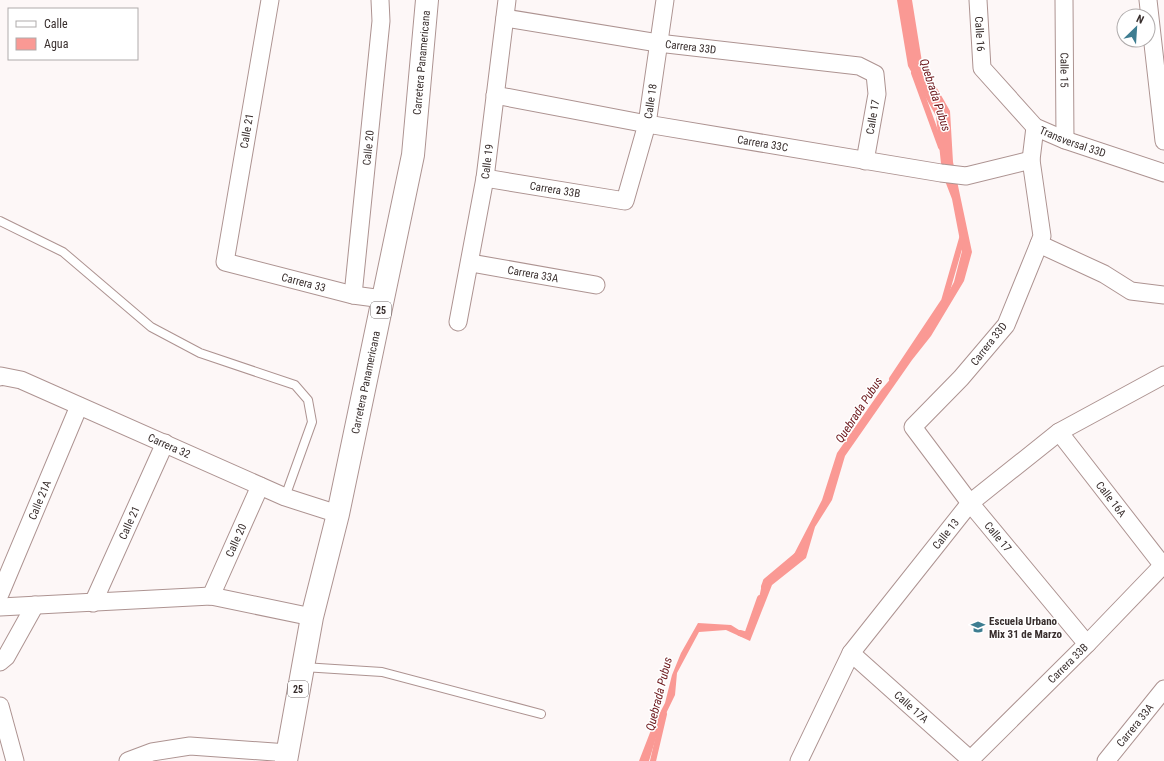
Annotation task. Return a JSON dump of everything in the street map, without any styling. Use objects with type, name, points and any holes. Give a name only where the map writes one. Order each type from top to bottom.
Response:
[{"type":"highway","name":"Carretera Panamericana","points":[[287,757],[312,617],[338,514],[413,155],[427,0]]},
{"type":"street","name":"Calle 21","points":[[225,262],[270,0]]},
{"type":"street","name":"Calle 20","points":[[353,295],[380,29],[380,0]]},
{"type":"street","name":"Calle 19","points":[[458,322],[471,263],[485,178],[507,0]]},
{"type":"street","name":"Calle 18","points":[[625,201],[647,124],[665,0]]},
{"type":"street","name":"Calle 16","points":[[978,0],[982,68]]},
{"type":"street","name":"Calle 15","points":[[1064,0],[1065,140]]},
{"type":"street","points":[[1148,0],[1164,141]]},
{"type":"street","name":"Carrera 33D","points":[[505,18],[658,43],[859,66],[876,74]]},
{"type":"street","name":"Transversal 33D","points":[[982,68],[1035,127],[1065,140],[1164,174]]},
{"type":"street","name":"Calle 17","points":[[865,161],[877,94],[876,74]]},
{"type":"street","name":"Carrera 33C","points":[[495,95],[647,124],[941,173],[966,176],[1031,160]]},
{"type":"street","name":"Carrera 33D","points":[[913,427],[961,378],[1006,325],[1039,244],[1042,236],[1031,160],[1035,127]]},
{"type":"street","name":"Carrera 33B","points":[[485,178],[625,201]]},
{"type":"street","points":[[1039,244],[1104,274],[1131,291],[1164,295]]},
{"type":"street","name":"Carrera 33","points":[[225,262],[353,295],[383,299]]},
{"type":"street","name":"Carrera 33A","points":[[471,263],[596,285]]},
{"type":"street","name":"Calle 13","points":[[799,761],[851,653],[970,503],[1059,432],[1164,375]]},
{"type":"street","name":"Carrera 32","points":[[1,377],[21,380],[285,497],[338,514]]},
{"type":"street","name":"Calle 21A","points":[[0,594],[79,406]]},
{"type":"street","name":"Calle 17","points":[[913,427],[970,503],[1087,644]]},
{"type":"street","name":"Calle 16A","points":[[1059,432],[1164,566]]},
{"type":"street","name":"Calle 21","points":[[93,603],[165,443]]},
{"type":"street","name":"Calle 20","points":[[211,596],[260,486]]},
{"type":"street","name":"Carrera 33B","points":[[971,761],[1164,566]]},
{"type":"street","points":[[0,607],[211,596],[312,617]]},
{"type":"street","points":[[0,662],[6,657],[35,605]]},
{"type":"street","name":"Calle 17A","points":[[851,653],[971,761]]},
{"type":"street","name":"Carrera 33A","points":[[1106,761],[1164,689]]},
{"type":"street","points":[[0,706],[15,761]]},
{"type":"street","points":[[128,761],[152,752],[190,746],[287,757]]},
{"type":"lane","points":[[0,221],[64,252],[151,327],[200,353],[295,385],[308,400],[312,422],[285,497]]},
{"type":"lane","points":[[302,667],[382,672],[541,714]]},
{"type":"water","points":[[897,0],[912,0],[922,62],[950,111],[953,162],[972,252],[964,281],[931,336],[912,360],[845,456],[832,500],[815,527],[806,558],[772,585],[750,641],[726,630],[699,632],[677,673],[675,695],[659,728],[649,761],[639,761],[651,730],[665,703],[672,675],[681,653],[698,623],[731,625],[747,635],[756,612],[762,584],[791,560],[822,500],[837,453],[881,390],[905,362],[940,308],[954,282],[962,251],[952,199],[942,173],[936,116],[908,66]]},
{"type":"waterway","name":"Quebrada Pubus","points":[[914,73],[941,147]]},
{"type":"waterway","name":"Quebrada Pubus","points":[[892,379],[944,301],[963,235]]},
{"type":"waterway","name":"Quebrada Pubus","points":[[764,587],[766,581],[797,555]]},
{"type":"waterway","name":"Quebrada Pubus","points":[[740,633],[747,635],[760,598]]},
{"type":"waterway","name":"Quebrada Pubus","points":[[653,761],[664,714]]},
{"type":"place","name":"Escuela Urbano Mix 31 de Marzo","points":[[978,627]]}]
